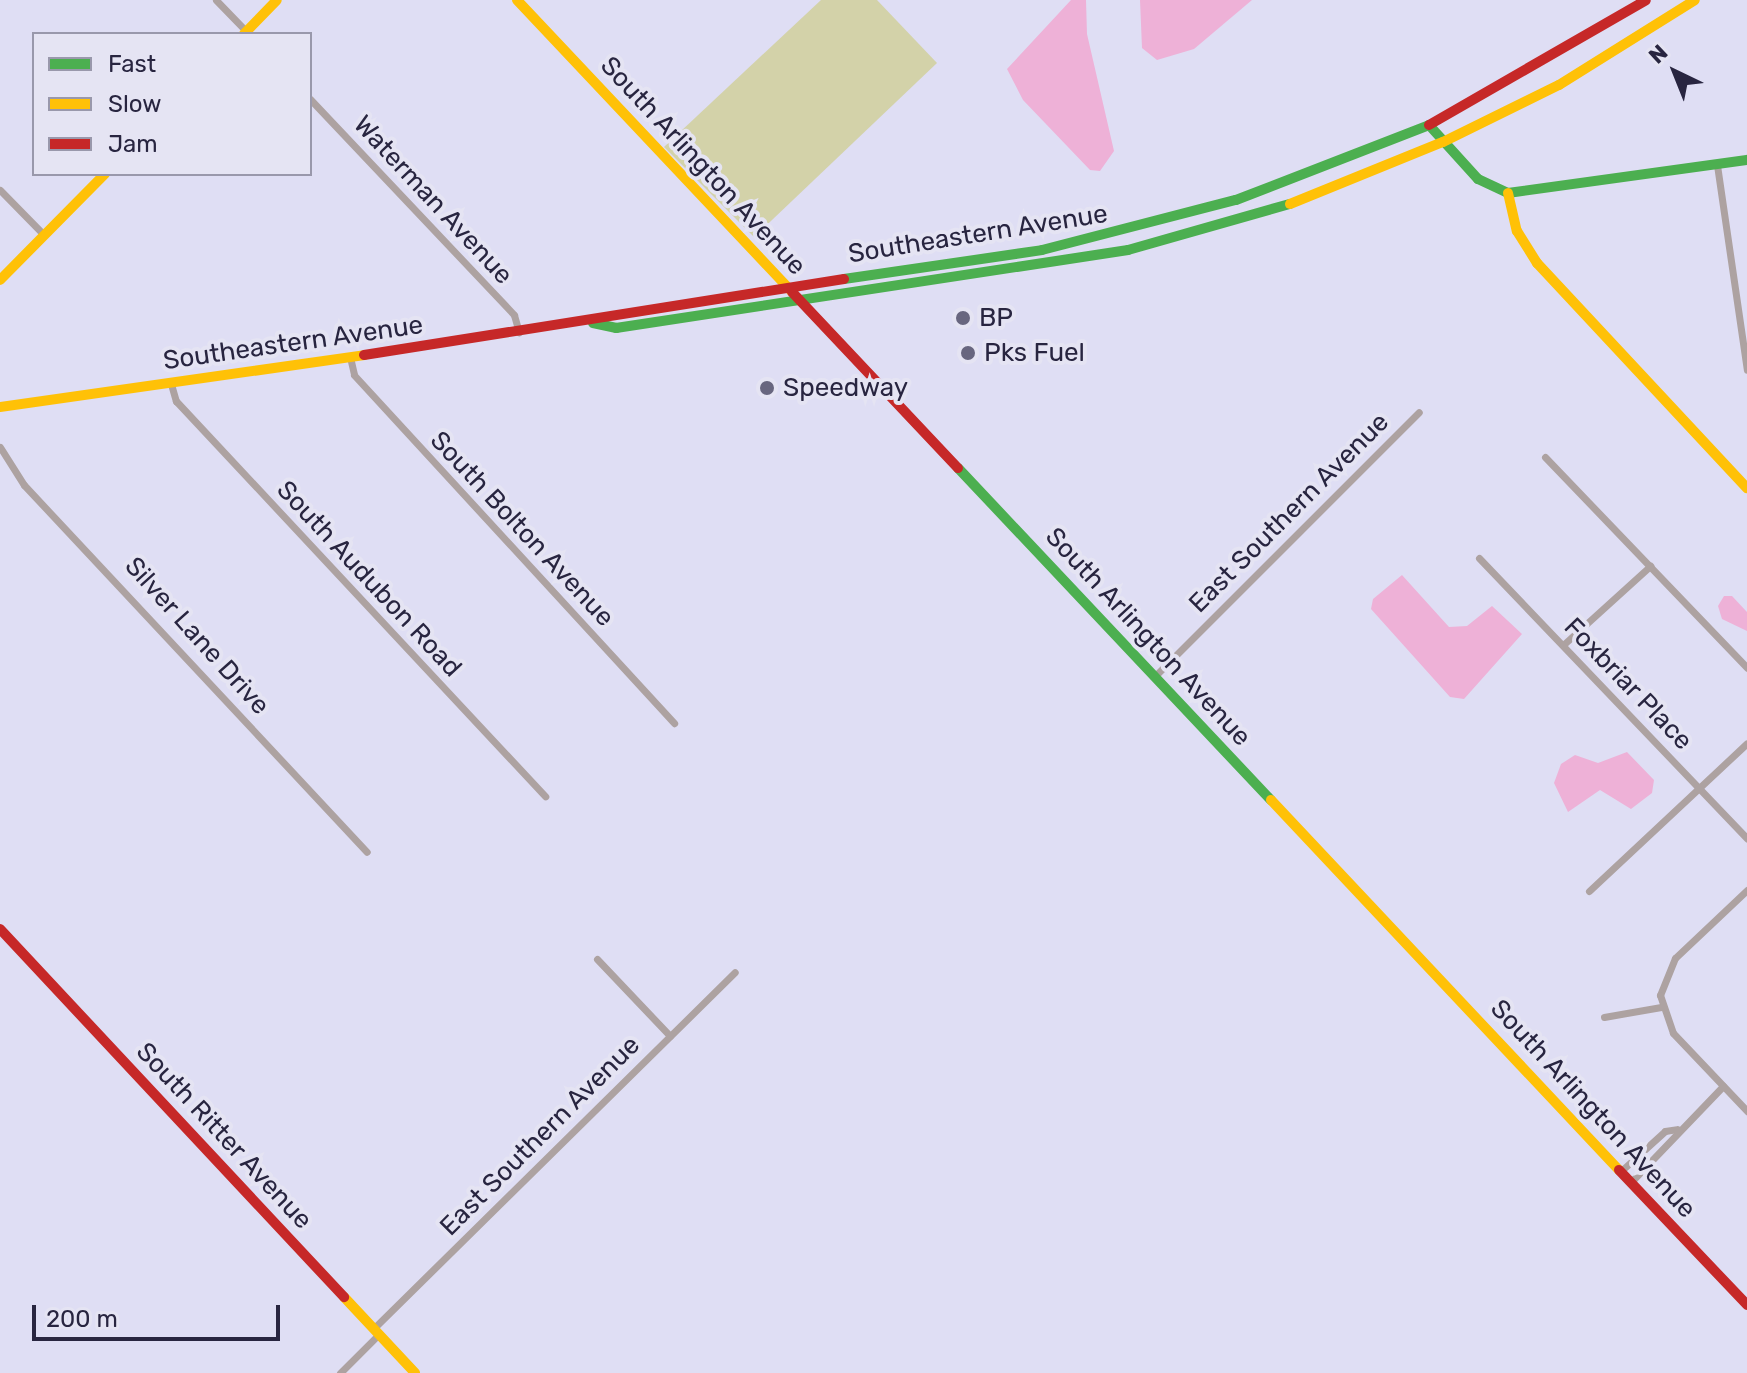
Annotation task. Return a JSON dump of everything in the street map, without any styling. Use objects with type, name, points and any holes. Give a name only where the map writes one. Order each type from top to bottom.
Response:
[{"type":"main road","points":[[247,32],[277,0]]},
{"type":"main road","name":"South Arlington Avenue","points":[[517,0],[1747,1305]]},
{"type":"main road","name":"Southeastern Avenue","points":[[0,407],[593,323],[614,313],[1108,236],[1297,180],[1429,125],[1576,46],[1646,0]]},
{"type":"main road","name":"Southeastern Avenue","points":[[593,323],[616,328],[1128,250],[1306,198],[1443,142],[1559,85],[1695,0]]},
{"type":"main road","points":[[1429,125],[1478,179],[1508,193],[1747,160]]},
{"type":"main road","points":[[0,280],[103,176]]},
{"type":"main road","points":[[1508,193],[1517,231],[1537,263],[1747,488]]},
{"type":"main road","name":"South Ritter Avenue","points":[[0,929],[415,1373]]},
{"type":"street","points":[[216,0],[245,32]]},
{"type":"street","name":"Waterman Avenue","points":[[312,101],[514,315],[519,332]]},
{"type":"street","points":[[1717,165],[1747,370]]},
{"type":"street","points":[[0,190],[44,235]]},
{"type":"street","name":"South Bolton Avenue","points":[[350,357],[354,375],[674,723]]},
{"type":"street","name":"South Audubon Road","points":[[171,384],[176,401],[545,796]]},
{"type":"street","name":"East Southern Avenue","points":[[1155,676],[1419,412]]},
{"type":"street","name":"Silver Lane Drive","points":[[0,447],[24,485],[367,852]]},
{"type":"street","points":[[1545,457],[1747,668]]},
{"type":"street","name":"Foxbriar Place","points":[[1479,558],[1747,838]]},
{"type":"street","points":[[1563,645],[1650,566]]},
{"type":"street","points":[[1589,891],[1747,743]]},
{"type":"street","points":[[1747,890],[1673,961],[1661,985],[1661,1007],[1673,1033],[1747,1111]]},
{"type":"street","points":[[597,959],[670,1036]]},
{"type":"street","name":"East Southern Avenue","points":[[340,1373],[376,1332],[735,972]]},
{"type":"street","points":[[1604,1017],[1661,1007]]},
{"type":"street","points":[[1631,1182],[1677,1129],[1723,1086]]},
{"type":"street","points":[[1621,1171],[1665,1131],[1677,1129]]},
{"type":"green space","points":[[821,0],[877,0],[937,63],[754,237],[664,147]]},
{"type":"shaded area","points":[[1071,0],[1086,0],[1087,34],[1114,151],[1100,171],[1090,170],[1023,100],[1007,69]]},
{"type":"shaded area","points":[[1140,0],[1252,0],[1194,49],[1157,60],[1142,48]]},
{"type":"shaded area","points":[[1402,575],[1449,627],[1467,626],[1492,606],[1522,634],[1464,699],[1450,697],[1371,609],[1373,599]]},
{"type":"shaded area","points":[[1724,596],[1732,596],[1747,612],[1747,631],[1722,619],[1718,606]]},
{"type":"shaded area","points":[[1627,752],[1654,780],[1652,793],[1631,809],[1600,790],[1568,812],[1554,783],[1561,764],[1575,755],[1598,763]]},
{"type":"traffic: fast","points":[[1429,125],[1478,179],[1508,193],[1747,160]]},
{"type":"traffic: fast","points":[[844,279],[1042,250],[1236,200],[1429,125]]},
{"type":"traffic: fast","points":[[593,323],[616,328],[1128,250],[1290,204]]},
{"type":"traffic: fast","points":[[958,468],[1271,800]]},
{"type":"traffic: slow","points":[[246,32],[277,0]]},
{"type":"traffic: slow","points":[[517,0],[792,292]]},
{"type":"traffic: slow","points":[[1443,142],[1559,85],[1695,0]]},
{"type":"traffic: slow","points":[[1290,204],[1443,142]]},
{"type":"traffic: slow","points":[[0,280],[103,176]]},
{"type":"traffic: slow","points":[[1508,193],[1517,231],[1537,263],[1747,488]]},
{"type":"traffic: slow","points":[[0,407],[364,355]]},
{"type":"traffic: slow","points":[[1271,800],[1619,1170]]},
{"type":"traffic: slow","points":[[344,1297],[415,1373]]},
{"type":"traffic: jam","points":[[1429,125],[1646,0]]},
{"type":"traffic: jam","points":[[364,355],[844,279]]},
{"type":"traffic: jam","points":[[792,292],[958,468]]},
{"type":"traffic: jam","points":[[0,929],[344,1297]]},
{"type":"traffic: jam","points":[[1619,1170],[1747,1305]]},
{"type":"place","name":"BP","points":[[963,318]]},
{"type":"place","name":"Pks Fuel","points":[[968,353]]},
{"type":"place","name":"Speedway","points":[[767,388]]}]
